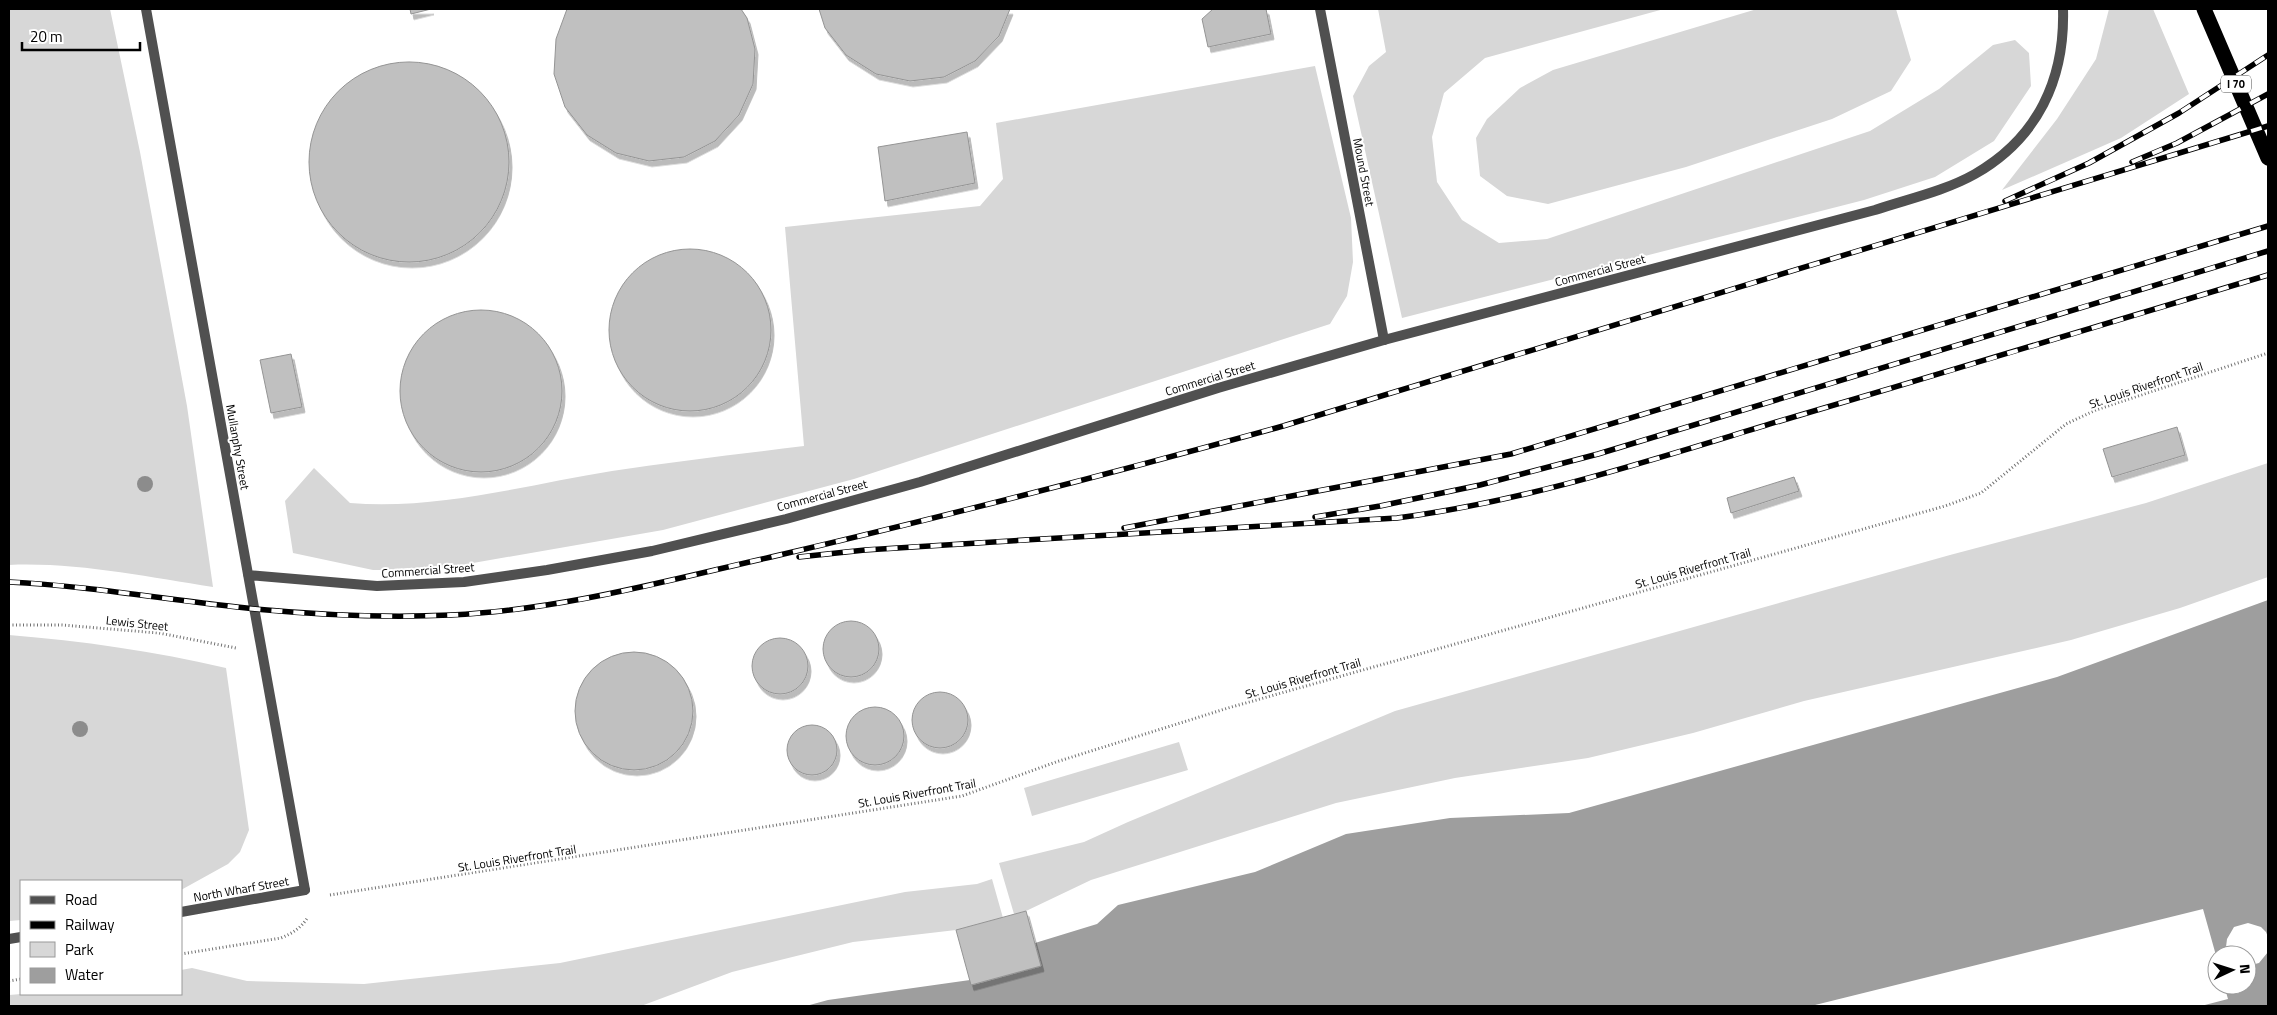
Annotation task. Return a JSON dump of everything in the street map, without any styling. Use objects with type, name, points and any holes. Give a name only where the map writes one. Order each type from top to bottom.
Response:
[{"type":"highway","name":"I 70","points":[[2204,9],[2268,158]]},
{"type":"street","name":"Mullanphy Street","points":[[146,9],[305,890]]},
{"type":"street","name":"Mound Street","points":[[1320,9],[1384,340]]},
{"type":"street","name":"Commercial Street","points":[[248,575],[377,586],[464,582],[547,570],[652,551],[786,519],[920,482],[1218,388],[1384,340],[1875,210],[1926,194],[1974,174],[2007,152],[2036,120],[2055,80],[2064,30],[2063,9]]},
{"type":"street","name":"North Wharf Street","points":[[182,912],[305,890]]},
{"type":"path","name":"St. Louis Riverfront Trail","points":[[305,890],[333,895],[962,796],[1056,762],[1228,708],[1945,506],[1981,492],[2066,424],[2096,410],[2268,354]]},
{"type":"path","name":"Lewis Street","points":[[9,625],[62,625],[159,633],[262,653]]},
{"type":"path","points":[[327,898],[333,895]]},
{"type":"path","points":[[182,954],[281,938],[303,925],[310,915]]},
{"type":"green space","points":[[9,9],[110,9],[140,152],[187,406],[213,587],[86,568],[9,565]]},
{"type":"green space","points":[[1378,9],[1664,9],[1485,58],[1444,93],[1432,137],[1437,182],[1462,220],[1499,243],[1547,239],[1870,131],[1939,89],[1993,45],[2015,40],[2029,53],[2031,86],[1994,141],[1935,177],[1864,200],[1402,318],[1353,96],[1369,66],[1386,52]]},
{"type":"green space","points":[[1757,9],[1896,9],[1911,60],[1891,91],[1832,119],[1686,167],[1548,204],[1507,196],[1480,176],[1476,138],[1487,119],[1520,88],[1553,70]]},
{"type":"green space","points":[[2109,9],[2153,9],[2189,94],[2121,138],[2002,190],[2057,119],[2096,59]]},
{"type":"green space","points":[[1315,66],[1351,218],[1353,262],[1347,296],[1330,324],[854,479],[663,530],[433,570],[373,570],[293,553],[285,501],[314,468],[350,503],[416,503],[482,495],[636,467],[804,446],[785,227],[980,206],[1003,179],[996,123]]},
{"type":"green space","points":[[2268,463],[2268,577],[2180,608],[2071,640],[1804,701],[1693,733],[1588,758],[1455,778],[1336,803],[1091,880],[1026,911],[1014,914],[999,863],[1084,842],[1395,711],[1950,555],[2146,503]]},
{"type":"green space","points":[[9,635],[118,647],[226,668],[249,830],[240,852],[228,864],[182,889],[182,880],[20,880],[20,920],[9,921]]},
{"type":"green space","points":[[1179,742],[1188,770],[1032,816],[1024,788]]},
{"type":"green space","points":[[992,879],[1003,918],[956,930],[853,942],[732,972],[641,1006],[9,1006],[9,995],[20,994],[182,995],[182,970],[192,968],[247,981],[364,984],[560,963],[905,892],[977,884]]},
{"type":"water","points":[[2268,600],[2268,1006],[806,1006],[828,1000],[970,980],[972,985],[1040,966],[1035,943],[1097,924],[1118,905],[1255,872],[1346,834],[1450,818],[1569,813],[2057,677]]},
{"type":"pier","points":[[2203,909],[2213,945],[2207,945],[2207,995],[2227,995],[2228,999],[2201,1006],[1811,1006]]},
{"type":"pier","points":[[2248,923],[2261,927],[2266,932],[2268,952],[2259,963],[2257,964],[2257,945],[2226,945],[2227,939],[2234,927]]},
{"type":"building","points":[[410,9],[431,9],[411,14]]},
{"type":"building","points":[[567,9],[741,9],[747,18],[755,49],[753,84],[739,115],[715,141],[684,157],[649,161],[616,153],[587,135],[565,107],[554,74],[556,39]]},
{"type":"building","points":[[819,9],[1010,9],[999,36],[975,61],[944,77],[910,81],[876,74],[846,55],[825,28]]},
{"type":"building","points":[[1213,9],[1266,9],[1271,34],[1208,47],[1202,19]]},
{"type":"building","points":[[399,62],[419,62],[438,66],[456,73],[473,84],[487,98],[502,124],[509,152],[505,191],[498,209],[487,226],[473,240],[456,251],[438,258],[419,262],[399,262],[380,258],[362,251],[345,240],[331,226],[320,209],[313,191],[309,172],[309,152],[313,133],[320,115],[331,98],[345,84],[362,73],[380,66]]},
{"type":"building","points":[[967,132],[975,183],[885,201],[878,147]]},
{"type":"building","points":[[698,249],[721,255],[741,267],[753,279],[768,306],[771,330],[768,354],[765,361],[753,381],[741,393],[714,408],[682,411],[659,405],[639,393],[627,381],[612,354],[609,322],[615,299],[627,279],[639,267],[666,252]]},
{"type":"building","points":[[489,310],[505,313],[519,319],[544,340],[553,353],[559,367],[562,391],[561,407],[553,429],[532,454],[519,463],[505,469],[473,472],[457,469],[443,463],[418,442],[409,429],[403,415],[400,383],[403,367],[409,353],[430,328],[443,319],[457,313]]},
{"type":"building","points":[[291,354],[302,407],[271,413],[260,360]]},
{"type":"building","points":[[2177,427],[2185,455],[2112,477],[2103,449]]},
{"type":"building","points":[[1794,477],[1799,491],[1731,513],[1727,498]]},
{"type":"building","points":[[851,621],[871,629],[879,649],[871,669],[851,677],[831,669],[823,649],[831,629]]},
{"type":"building","points":[[780,638],[795,643],[803,651],[808,666],[803,681],[795,689],[780,694],[765,689],[757,681],[752,666],[757,651],[765,643]]},
{"type":"building","points":[[634,652],[657,656],[676,669],[689,688],[693,711],[689,734],[676,753],[657,766],[634,770],[611,766],[592,753],[579,734],[575,711],[579,688],[592,669],[611,656]]},
{"type":"building","points":[[940,692],[951,694],[960,700],[966,709],[968,720],[966,731],[960,740],[951,746],[940,748],[929,746],[920,740],[914,731],[912,720],[914,709],[920,700],[929,694]]},
{"type":"building","points":[[875,707],[891,712],[899,720],[904,736],[899,752],[891,760],[875,765],[859,760],[851,752],[846,736],[851,720],[859,712]]},
{"type":"building","points":[[812,725],[830,732],[837,750],[830,768],[812,775],[794,768],[787,750],[794,732]]},
{"type":"building","points":[[1026,911],[1041,966],[971,985],[956,930]]},
{"type":"railway","points":[[2005,201],[2089,163],[2179,113],[2268,55]]},
{"type":"railway","points":[[2132,162],[2177,143],[2268,94]]},
{"type":"railway","points":[[9,582],[102,590],[255,609],[377,616],[426,616],[492,612],[572,601],[652,585],[1092,478],[1283,426],[2268,126]]},
{"type":"railway","points":[[1124,528],[1511,454],[2268,226]]},
{"type":"railway","points":[[1315,517],[1380,506],[1480,485],[1598,454],[2268,251]]},
{"type":"railway","points":[[799,557],[865,550],[1397,518],[1446,511],[1543,490],[1638,464],[2268,275]]}]
